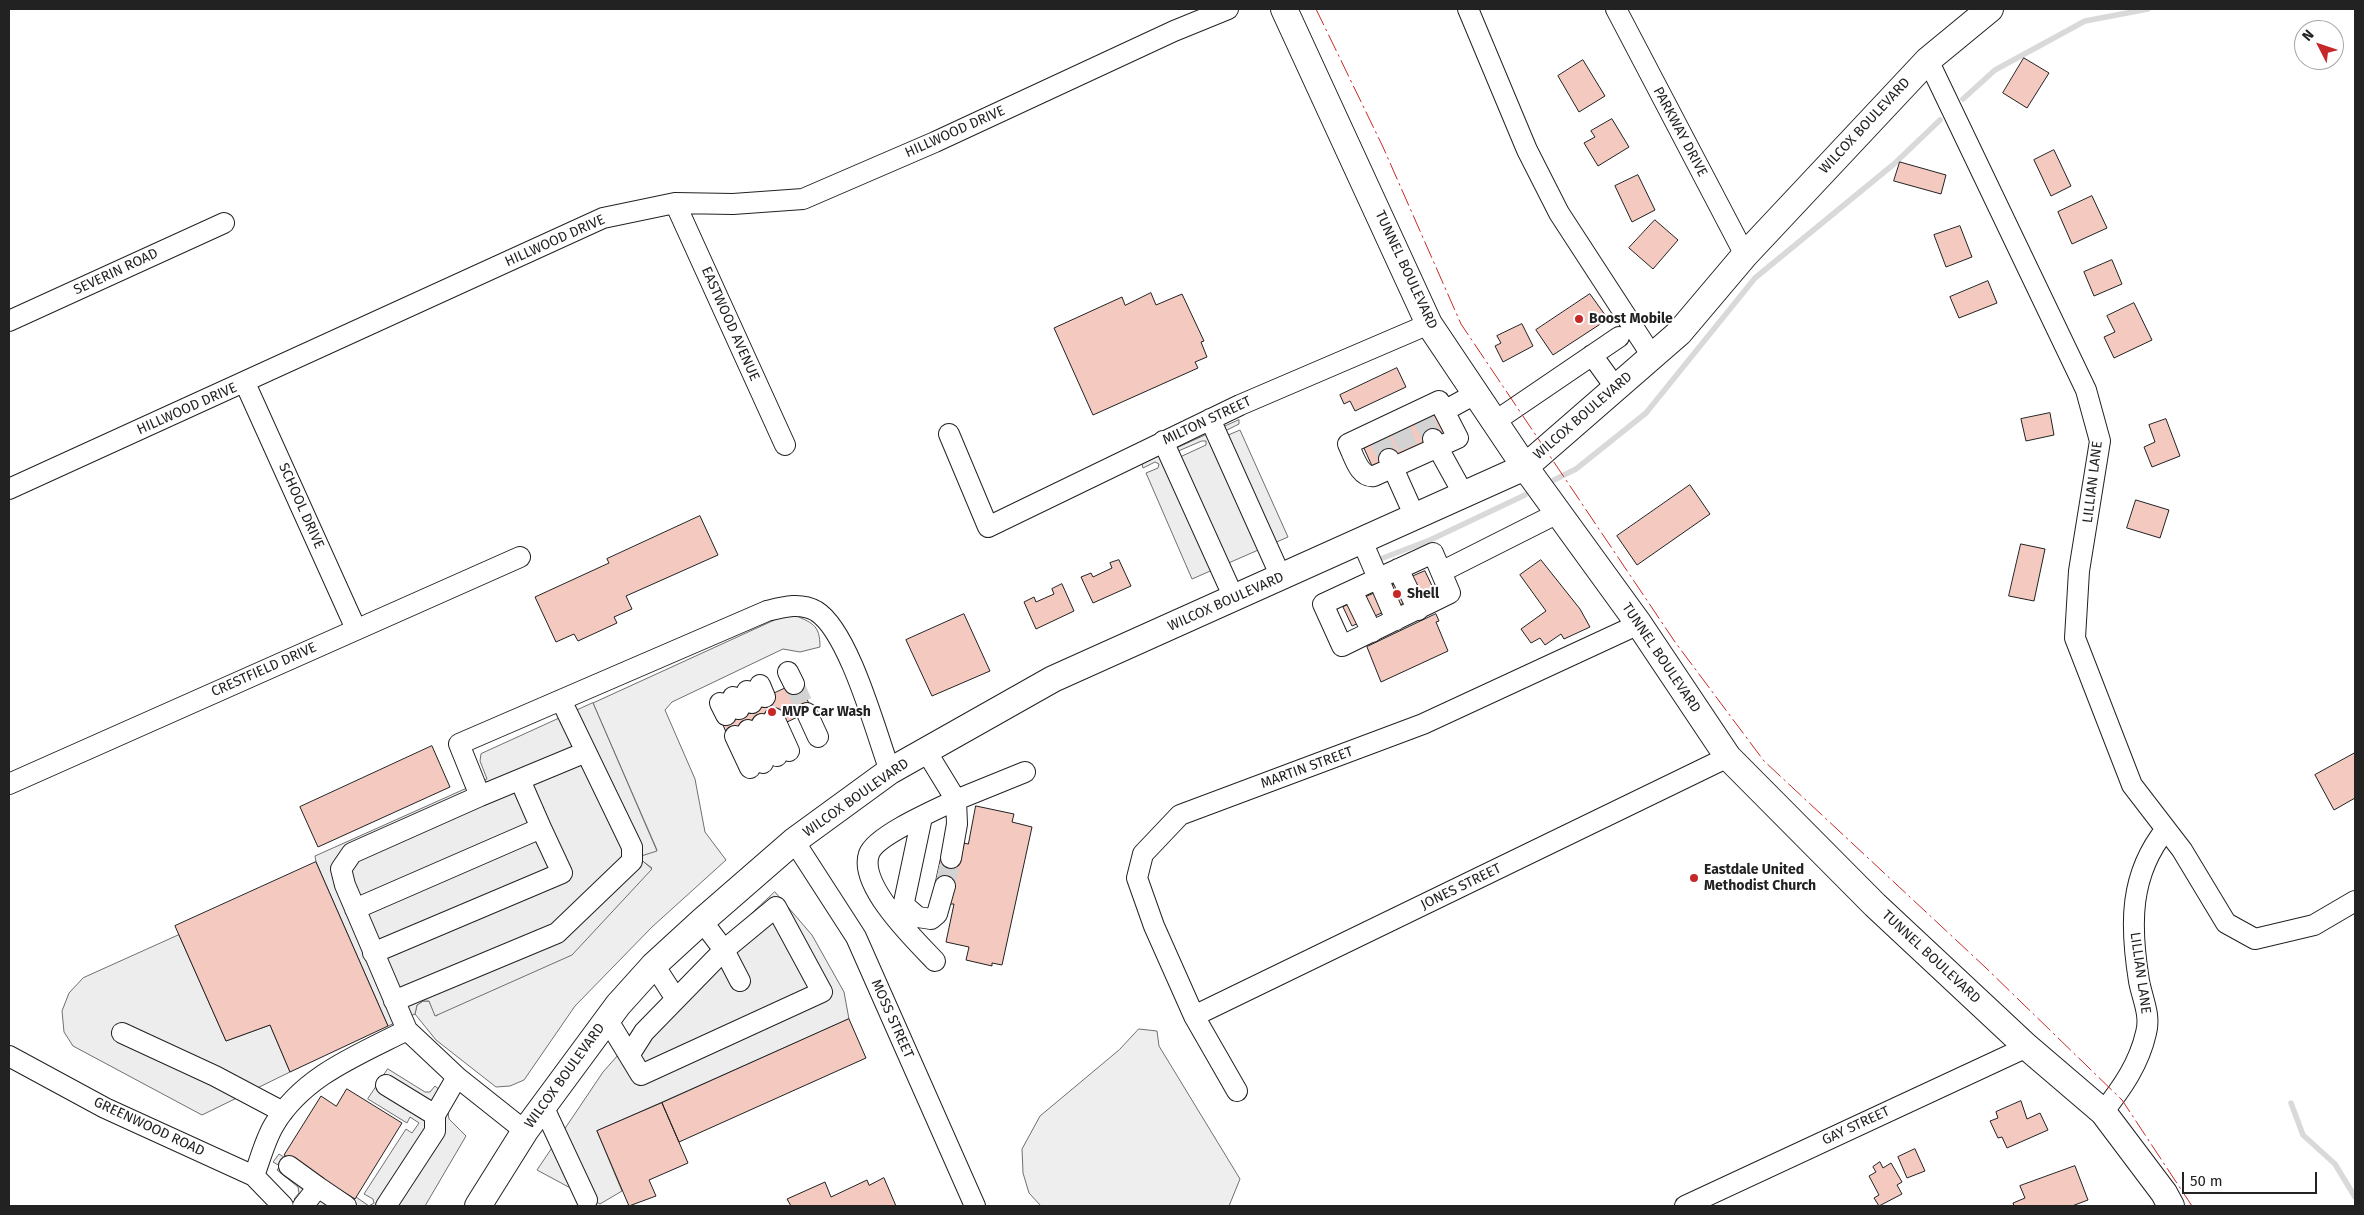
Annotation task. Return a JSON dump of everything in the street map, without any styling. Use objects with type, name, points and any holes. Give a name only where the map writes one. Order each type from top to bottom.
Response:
[{"type":"main road","name":"TUNNEL BOULEVARD","points":[[1284,9],[1430,324],[1494,422],[1639,624],[1728,758],[1875,904],[2027,1047],[2103,1112],[2159,1186],[2170,1206]]},
{"type":"main road","name":"WILCOX BOULEVARD","points":[[478,1206],[525,1131],[607,1019],[654,965],[794,841],[890,771],[1053,679],[1525,467],[1679,333],[1745,255],[1928,60],[1990,9]]},
{"type":"street","name":"HILLWOOD DRIVE","points":[[9,489],[245,383],[602,218],[675,203],[733,204],[803,198],[935,142],[1174,31],[1228,9]]},
{"type":"street","points":[[1468,9],[1527,150],[1559,213],[1652,356]]},
{"type":"street","name":"PARKWAY DRIVE","points":[[1616,9],[1745,255]]},
{"type":"street","name":"LILLIAN LANE","points":[[1928,60],[2086,390],[2100,441],[2080,570],[2075,638],[2132,785],[2182,850],[2226,923],[2255,939],[2314,925],[2355,901]]},
{"type":"street","name":"EASTWOOD AVENUE","points":[[675,203],[785,445]]},
{"type":"street","name":"SEVERIN ROAD","points":[[9,321],[224,223]]},
{"type":"street","name":"MILTON STREET","points":[[949,434],[988,527],[1210,419],[1430,324]]},
{"type":"street","points":[[1494,422],[1619,337]]},
{"type":"street","points":[[1592,356],[1615,387]]},
{"type":"street","name":"SCHOOL DRIVE","points":[[245,383],[356,628]]},
{"type":"street","points":[[1444,411],[1475,394]]},
{"type":"street","points":[[1439,401],[1444,411],[1458,438],[1435,444],[1411,454],[1368,477],[1362,474],[1348,444],[1377,435],[1399,425],[1420,415],[1439,401]]},
{"type":"street","points":[[1210,419],[1281,577]]},
{"type":"street","points":[[1163,441],[1234,598]]},
{"type":"street","points":[[1435,444],[1464,495]]},
{"type":"street","points":[[1391,463],[1415,517]]},
{"type":"street","points":[[1441,572],[1558,513]]},
{"type":"street","points":[[1362,541],[1396,620]]},
{"type":"street","points":[[1433,553],[1450,593],[1342,646],[1323,604],[1398,569],[1433,553]]},
{"type":"street","name":"CRESTFIELD DRIVE","points":[[9,784],[356,628],[520,557]]},
{"type":"street","points":[[1398,569],[1418,610]]},
{"type":"street","points":[[1352,591],[1372,632]]},
{"type":"street","points":[[480,796],[459,744],[767,612],[792,605],[816,611],[830,626],[847,651],[890,771]]},
{"type":"street","name":"MARTIN STREET","points":[[1237,1091],[1194,1016],[1154,926],[1138,878],[1144,854],[1180,815],[1423,724],[1639,624]]},
{"type":"street","points":[[394,1000],[557,933],[632,861],[632,847],[560,700]]},
{"type":"street","points":[[807,713],[818,737]]},
{"type":"street","points":[[755,727],[770,760],[755,727]]},
{"type":"street","points":[[926,751],[956,800],[957,824],[951,858]]},
{"type":"street","points":[[525,1131],[457,1077],[407,1030],[373,954],[345,885],[341,869],[352,853],[480,796],[586,752]]},
{"type":"street","name":"JONES STREET","points":[[1194,1016],[1728,758]]},
{"type":"street","points":[[935,961],[902,913],[873,887],[869,871],[869,854],[879,842],[922,817],[956,800],[1025,772]]},
{"type":"street","points":[[373,954],[562,873],[520,780]]},
{"type":"street","points":[[902,913],[922,817]]},
{"type":"street","points":[[355,909],[541,828]]},
{"type":"street","name":"LILLIAN LANE","points":[[2103,1112],[2126,1082],[2147,1031],[2146,1006],[2136,953],[2133,906],[2146,856],[2166,829]]},
{"type":"street","name":"MOSS STREET","points":[[794,841],[856,937],[974,1206]]},
{"type":"street","points":[[902,913],[930,919],[937,914],[945,886]]},
{"type":"street","points":[[607,1019],[641,1075],[822,992],[776,907],[724,950],[644,1032],[630,1054]]},
{"type":"street","points":[[702,921],[724,950],[740,981]]},
{"type":"street","points":[[654,965],[676,1000]]},
{"type":"street","points":[[254,1176],[273,1127],[293,1097],[335,1067],[407,1030]]},
{"type":"street","points":[[122,1033],[215,1076],[283,1112]]},
{"type":"street","name":"GAY STREET","points":[[1685,1206],[2027,1047]]},
{"type":"street","name":"GREENWOOD ROAD","points":[[9,1056],[105,1108],[254,1176],[283,1206]]},
{"type":"street","points":[[386,1206],[435,1131],[435,1115],[457,1077]]},
{"type":"street","points":[[386,1085],[435,1115]]},
{"type":"street","points":[[543,1106],[587,1200]]},
{"type":"street","points":[[289,1166],[346,1206]]},
{"type":"street","points":[[303,1206],[318,1187]]},
{"type":"shaded area","points":[[1239,420],[1239,424],[1225,431],[1226,436],[1240,430],[1288,537],[1192,579],[1146,473],[1158,468],[1159,464],[1155,462],[1143,468],[1142,464]],"holes":[[[1206,441],[1206,445],[1180,457],[1177,452]]]},
{"type":"shaded area","points":[[792,614],[814,625],[820,639],[820,647],[800,652],[783,649],[672,702],[665,710],[695,779],[705,832],[726,860],[652,927],[575,1006],[524,1080],[510,1086],[496,1087],[436,1040],[415,1014],[417,1005],[423,1001],[429,1001],[436,1016],[652,868],[637,857],[657,850],[593,703],[781,617]]},
{"type":"shaded area","points":[[593,703],[657,851],[638,857],[652,869],[572,955],[435,1016],[429,1001],[423,1001],[417,1005],[415,1014],[388,1026],[315,856],[487,779],[480,761],[481,754]]},
{"type":"shaded area","points":[[775,892],[812,935],[844,992],[849,1019],[597,1131],[622,1191],[600,1204],[537,1170],[603,1072],[703,959]]},
{"type":"shaded area","points":[[179,935],[226,1041],[270,1025],[290,1072],[202,1115],[73,1046],[64,1032],[62,1011],[69,993],[83,978]]},
{"type":"shaded area","points":[[1139,1029],[1157,1031],[1159,1046],[1240,1179],[1229,1206],[1041,1206],[1029,1193],[1023,1173],[1022,1149],[1040,1116],[1119,1050]]},
{"type":"shaded area","points":[[388,1069],[425,1092],[430,1092],[435,1086],[454,1102],[448,1112],[449,1119],[466,1136],[425,1206],[369,1206],[374,1203],[373,1199],[364,1194],[406,1129],[412,1133],[419,1123],[410,1117],[407,1123],[368,1099]]},
{"type":"shaded area","points":[[279,1154],[353,1201],[356,1197],[369,1206],[300,1206],[294,1199],[299,1193],[298,1187],[277,1170],[280,1166],[273,1162]]},
{"type":"building","points":[[2024,58],[2049,73],[2027,108],[2003,93]]},
{"type":"building","points":[[1583,60],[1605,96],[1579,112],[1558,76]]},
{"type":"building","points":[[1612,119],[1629,147],[1598,166],[1584,143],[1595,137],[1591,131]]},
{"type":"building","points":[[2054,150],[2071,186],[2051,196],[2034,160]]},
{"type":"building","points":[[1900,162],[1946,175],[1941,194],[1894,181]]},
{"type":"building","points":[[1638,175],[1655,210],[1632,222],[1615,186]]},
{"type":"building","points":[[2092,196],[2107,228],[2072,244],[2058,212]]},
{"type":"building","points":[[1655,220],[1678,240],[1653,269],[1629,248]]},
{"type":"building","points":[[1960,226],[1972,257],[1946,267],[1934,235]]},
{"type":"building","points":[[2112,260],[2122,284],[2094,296],[2084,272]]},
{"type":"building","points":[[1988,281],[1997,303],[1959,318],[1950,297]]},
{"type":"building","points":[[1151,293],[1156,305],[1182,294],[1204,341],[1201,342],[1207,357],[1195,362],[1198,368],[1093,415],[1054,328],[1122,297],[1125,305]]},
{"type":"building","points":[[1590,294],[1608,319],[1553,355],[1536,330]]},
{"type":"building","points":[[2134,303],[2152,340],[2114,358],[2104,337],[2115,332],[2107,316]]},
{"type":"building","points":[[1522,324],[1533,346],[1503,362],[1495,346],[1501,343],[1497,336]]},
{"type":"building","points":[[1397,368],[1406,387],[1355,411],[1350,401],[1344,404],[1340,395]]},
{"type":"building","points":[[1441,410],[1450,431],[1372,466],[1363,446]]},
{"type":"building","points":[[2050,413],[2054,435],[2026,441],[2021,419]]},
{"type":"building","points":[[2166,419],[2180,456],[2152,467],[2144,447],[2155,442],[2149,425]]},
{"type":"building","points":[[1690,485],[1710,514],[1637,565],[1617,536]]},
{"type":"building","points":[[2136,500],[2169,510],[2160,538],[2127,528]]},
{"type":"building","points":[[700,516],[718,555],[626,596],[632,609],[614,617],[617,623],[578,641],[574,634],[556,642],[535,597],[609,563],[607,559]]},
{"type":"building","points":[[2021,544],[2045,549],[2034,601],[2009,596]]},
{"type":"building","points":[[1119,560],[1131,586],[1093,603],[1081,577],[1091,573],[1093,577],[1112,568],[1110,563]]},
{"type":"building","points":[[1541,560],[1580,609],[1590,627],[1564,639],[1561,634],[1545,645],[1540,638],[1531,643],[1521,629],[1546,611],[1520,575]]},
{"type":"building","name":"Shell","points":[[1425,571],[1434,590],[1352,626],[1343,607]]},
{"type":"building","points":[[1062,584],[1074,611],[1036,629],[1024,602],[1034,597],[1036,602],[1054,594],[1052,589]]},
{"type":"building","points":[[964,614],[990,671],[932,696],[906,640]]},
{"type":"building","points":[[1436,614],[1439,621],[1436,622],[1448,651],[1381,682],[1367,647]]},
{"type":"building","name":"MVP Car Wash","points":[[799,682],[812,710],[783,724],[729,739],[720,718]]},
{"type":"building","points":[[432,746],[450,787],[318,847],[300,807]]},
{"type":"building","points":[[2355,753],[2355,798],[2334,810],[2315,775]]},
{"type":"building","points":[[976,806],[1014,814],[1012,822],[1032,827],[1002,965],[992,963],[992,966],[966,960],[969,947],[946,942],[954,904],[950,904],[935,884],[941,856],[960,860],[964,843],[968,844]]},
{"type":"building","points":[[316,862],[388,1026],[290,1072],[270,1025],[226,1041],[175,926]]},
{"type":"building","points":[[849,1019],[866,1058],[679,1142],[662,1103]]},
{"type":"building","points":[[347,1089],[402,1123],[355,1199],[284,1155],[321,1096],[336,1106]]},
{"type":"building","points":[[2021,1101],[2027,1119],[2040,1113],[2048,1130],[2007,1148],[2002,1137],[1998,1138],[1990,1121],[1998,1118],[1996,1112]]},
{"type":"building","points":[[662,1103],[688,1163],[649,1180],[656,1196],[629,1206],[597,1131]]},
{"type":"building","points":[[1915,1149],[1925,1171],[1907,1178],[1898,1157]]},
{"type":"building","points":[[1880,1162],[1883,1168],[1891,1163],[1902,1182],[1897,1185],[1902,1194],[1879,1206],[1874,1198],[1879,1195],[1869,1176],[1876,1172],[1873,1167]]},
{"type":"building","points":[[2075,1166],[2088,1200],[2072,1206],[2014,1206],[2013,1203],[2025,1198],[2020,1186]]},
{"type":"building","points":[[884,1178],[896,1206],[791,1206],[787,1199],[825,1182],[831,1197],[867,1180],[869,1185]]},
{"type":"waterway","points":[[1963,99],[1995,70],[2085,21],[2148,9]]},
{"type":"waterway","points":[[1554,480],[1576,469],[1646,413],[1755,278],[1894,164],[1940,120]]},
{"type":"waterway","points":[[1383,558],[1430,540],[1525,495]]},
{"type":"waterway","points":[[2291,1103],[2303,1135],[2335,1164],[2355,1197]]},
{"type":"tunnel","points":[[1423,419],[1433,439]]},
{"type":"tunnel","points":[[1400,429],[1409,450]]},
{"type":"tunnel","points":[[1379,438],[1389,459]]},
{"type":"tunnel","points":[[794,684],[807,713]]},
{"type":"tunnel","points":[[945,886],[951,858]]},
{"type":"power","points":[[1316,9],[1383,147],[1461,324],[1675,642],[1764,761],[1985,967],[2122,1100],[2192,1206]]},
{"type":"place","name":"Boost Mobile","points":[[1579,319]]},
{"type":"place","name":"Shell","points":[[1397,594]]},
{"type":"place","name":"MVP Car Wash","points":[[772,712]]},
{"type":"place","name":"Eastdale United Methodist Church","points":[[1694,878]]}]
